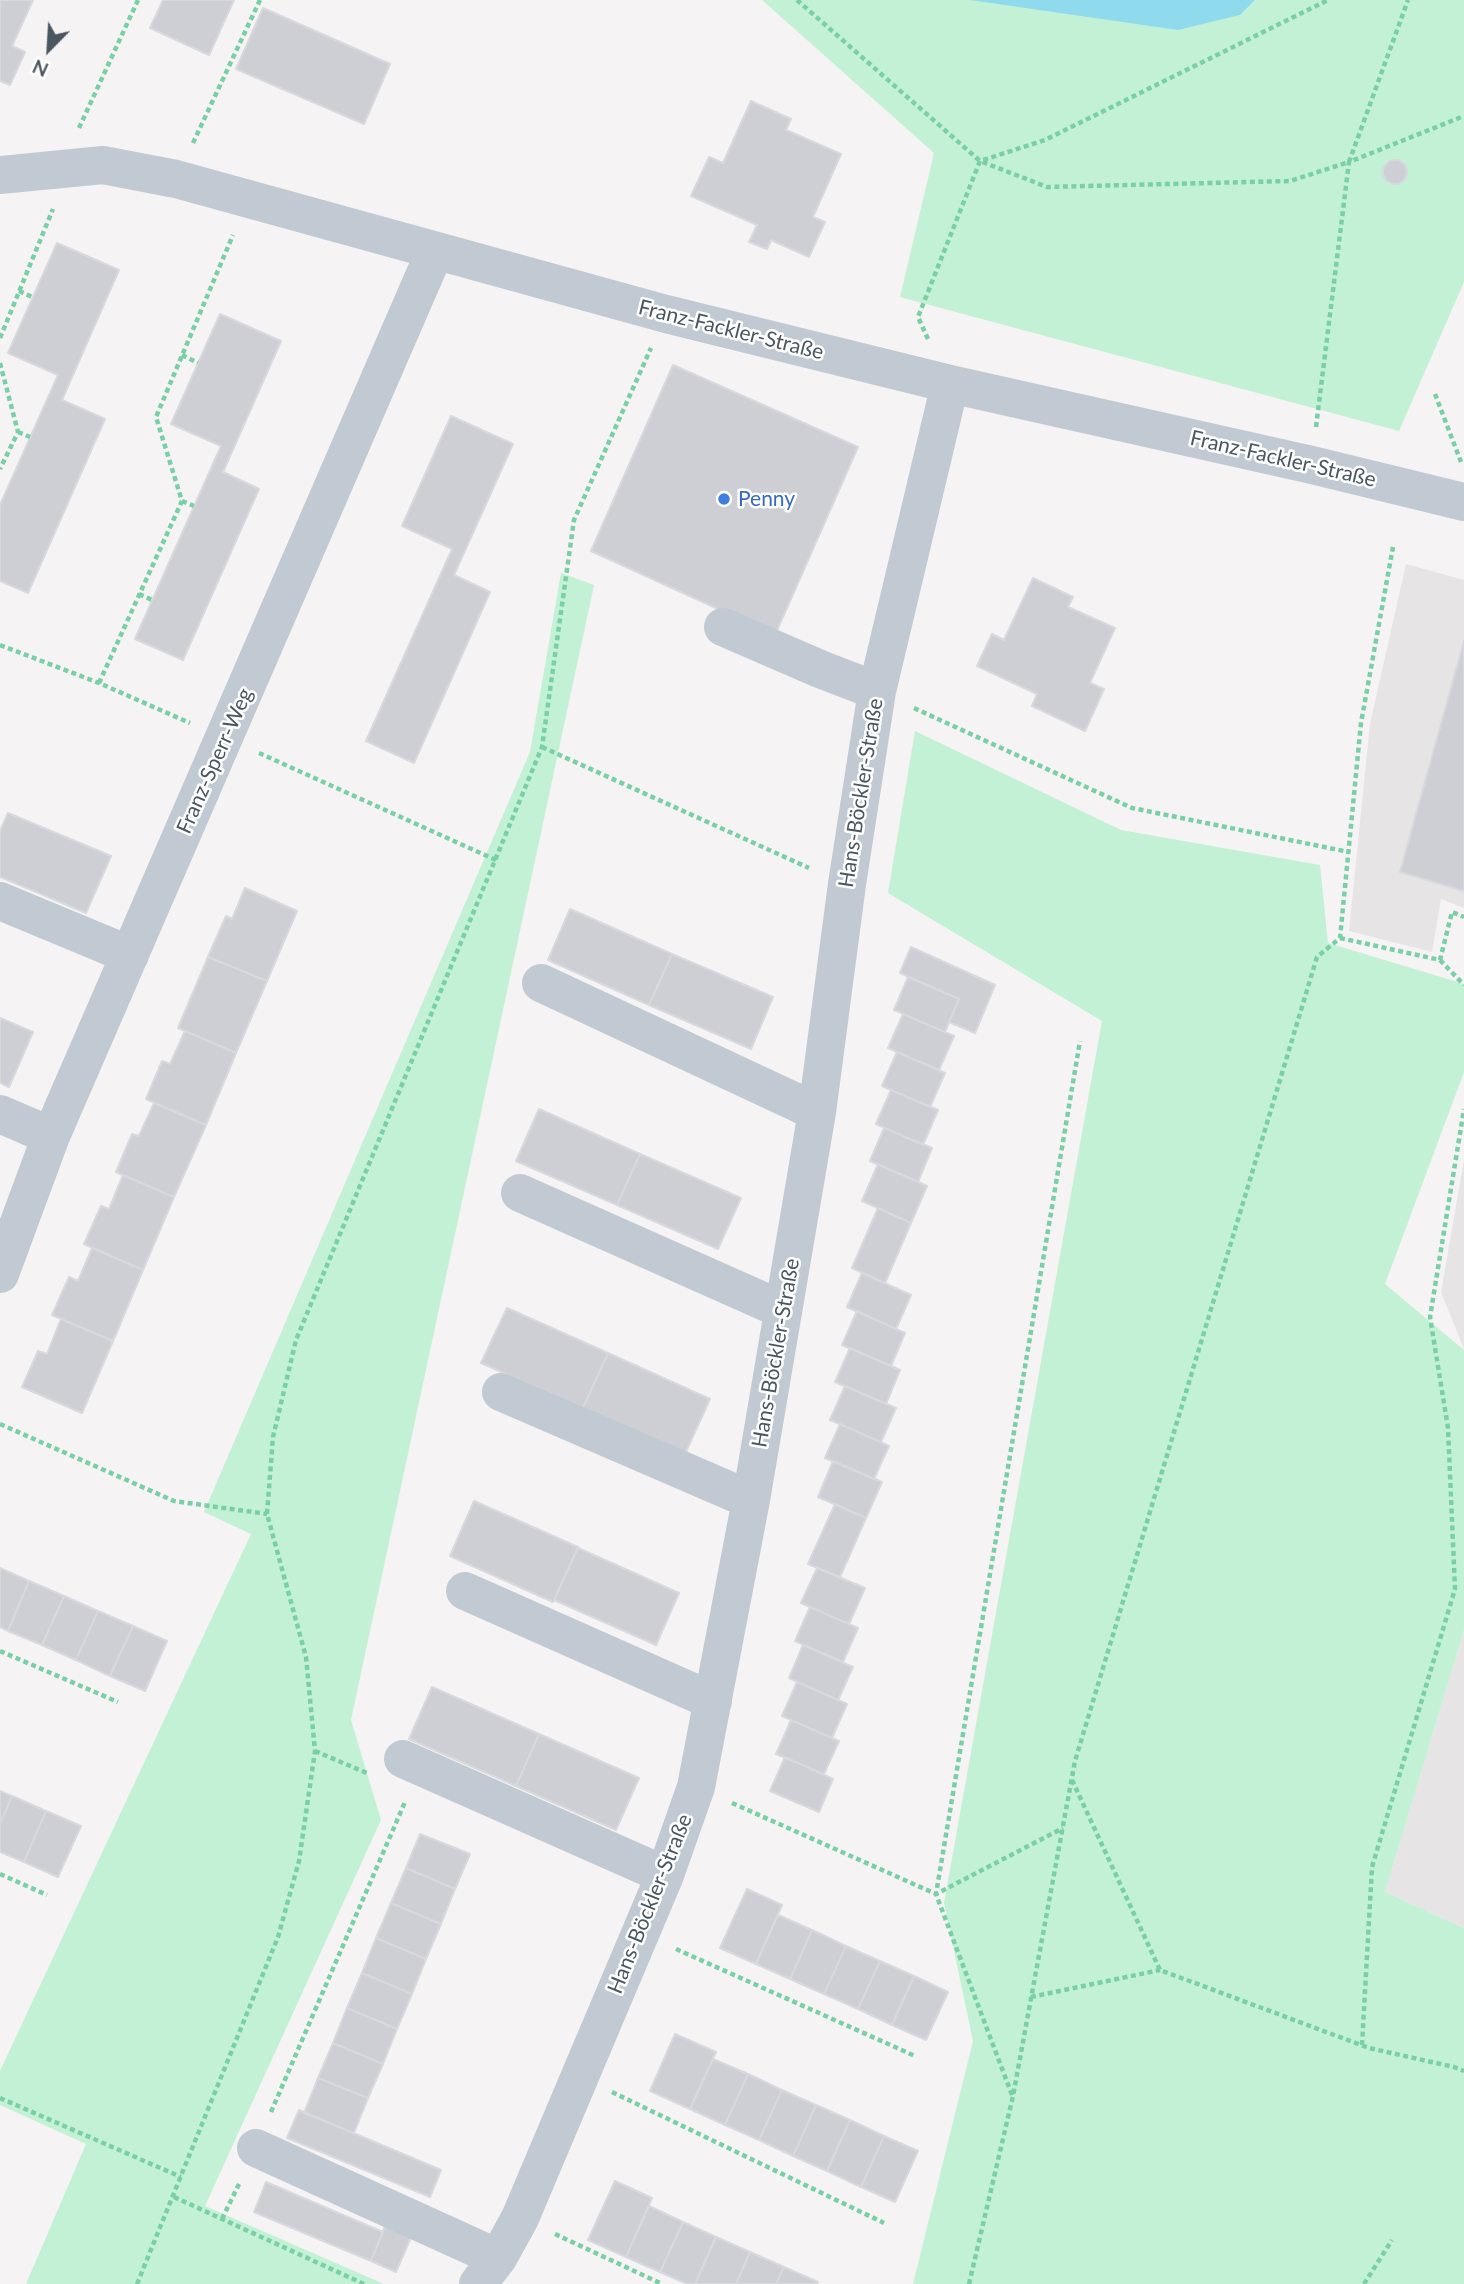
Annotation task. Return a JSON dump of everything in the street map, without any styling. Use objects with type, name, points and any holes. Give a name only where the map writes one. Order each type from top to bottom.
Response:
[{"type":"street","name":"Franz-Fackler-Straße","points":[[0,174],[103,165],[176,179],[666,314],[950,384],[1464,502]]},
{"type":"street","name":"Franz-Sperr-Weg","points":[[0,1273],[51,1136],[435,251]]},
{"type":"street","name":"Hans-Böckler-Straße","points":[[488,2271],[520,2218],[665,1875],[696,1787],[751,1500],[817,1112],[846,884],[877,691],[950,384]]},
{"type":"street","points":[[723,627],[877,691]]},
{"type":"street","points":[[0,901],[130,955]]},
{"type":"street","points":[[541,983],[817,1112]]},
{"type":"street","points":[[0,1114],[51,1136]]},
{"type":"street","points":[[520,1194],[783,1310]]},
{"type":"street","points":[[501,1392],[751,1500]]},
{"type":"street","points":[[465,1591],[713,1701]]},
{"type":"street","points":[[406,1775],[665,1875]]},
{"type":"street","points":[[256,2148],[488,2271]]},
{"type":"path","points":[[0,338],[64,170],[138,0]]},
{"type":"path","points":[[176,179],[260,0]]},
{"type":"path","points":[[797,0],[980,162],[1047,187],[1290,181],[1349,162],[1464,116]]},
{"type":"path","points":[[950,384],[918,317],[980,162],[1045,140],[1328,0]]},
{"type":"path","points":[[1312,465],[1349,162],[1408,0]]},
{"type":"path","points":[[99,683],[182,501],[156,417],[249,199]]},
{"type":"path","points":[[19,291],[32,297]]},
{"type":"path","points":[[138,2284],[278,1937],[299,1861],[315,1751],[306,1657],[267,1514],[273,1437],[296,1340],[542,747],[574,520],[666,314]]},
{"type":"path","points":[[182,355],[198,363]]},
{"type":"path","points":[[0,362],[18,432],[0,469]]},
{"type":"path","points":[[1435,394],[1464,469]]},
{"type":"path","points":[[18,432],[30,437]]},
{"type":"path","points":[[182,501],[194,506]]},
{"type":"path","points":[[969,2284],[1013,2096],[1079,1748],[1317,957],[1340,938],[1361,723],[1392,547]]},
{"type":"path","points":[[139,594],[152,600]]},
{"type":"path","points":[[0,645],[99,683],[496,860]]},
{"type":"path","points":[[877,691],[1132,808],[1349,852]]},
{"type":"path","points":[[542,747],[846,884]]},
{"type":"path","points":[[1440,960],[1452,912],[1464,917]]},
{"type":"path","points":[[1340,938],[1440,960],[1464,985]]},
{"type":"path","points":[[1013,2096],[936,1894],[1080,1041]]},
{"type":"path","points":[[1362,2045],[1372,1867],[1455,1589],[1448,1428],[1430,1317],[1464,1109]]},
{"type":"path","points":[[0,1423],[174,1501],[267,1514]]},
{"type":"path","points":[[0,1651],[118,1702]]},
{"type":"path","points":[[222,2219],[256,2148],[406,1775]]},
{"type":"path","points":[[1072,1780],[1160,1970]]},
{"type":"path","points":[[696,1787],[936,1894]]},
{"type":"path","points":[[936,1894],[1063,1828]]},
{"type":"path","points":[[0,1874],[47,1895]]},
{"type":"path","points":[[640,1933],[915,2056]]},
{"type":"path","points":[[1031,1997],[1160,1970],[1362,2045],[1464,2071]]},
{"type":"path","points":[[580,2076],[884,2223]]},
{"type":"path","points":[[0,2098],[181,2177]]},
{"type":"path","points":[[174,2197],[364,2284]]},
{"type":"path","points":[[520,2218],[662,2284]]},
{"type":"path","points":[[1364,2284],[1392,2240]]},
{"type":"shaded area","points":[[1406,564],[1464,580],[1464,908],[1441,899],[1432,952],[1349,931],[1370,724]]},
{"type":"shaded area","points":[[1464,1160],[1464,1349],[1441,1292]]},
{"type":"shaded area","points":[[1464,1630],[1464,1928],[1385,1892]]},
{"type":"green space","points":[[762,0],[1464,0],[1464,282],[1399,431],[900,297],[934,153]]},
{"type":"green space","points":[[561,573],[594,585],[351,1720],[381,1820],[205,2206],[384,2284],[26,2284],[86,2144],[0,2105],[0,2071],[251,1534],[204,1512],[530,752]]},
{"type":"green space","points":[[915,731],[1121,830],[1320,865],[1328,943],[1464,984],[1464,1072],[1385,1284],[1464,1350],[1464,1630],[1385,1892],[1464,1928],[1464,2284],[913,2284],[973,2041],[944,1903],[1102,1021],[888,893]]},
{"type":"water","points":[[970,0],[1255,0],[1240,15],[1178,30]]},
{"type":"building","points":[[0,0],[33,0],[12,46],[25,52],[10,85],[0,81]]},
{"type":"building","points":[[163,0],[234,0],[209,55],[150,28]]},
{"type":"building","points":[[263,8],[390,64],[364,124],[236,69]]},
{"type":"building","points":[[751,101],[791,119],[786,130],[841,154],[813,217],[825,222],[809,257],[771,240],[767,249],[749,242],[757,225],[691,196],[709,157],[723,163]]},
{"type":"building","points":[[1395,160],[1404,163],[1407,172],[1404,181],[1395,184],[1386,181],[1383,172],[1386,163]]},
{"type":"building","points":[[57,243],[119,270],[62,400],[105,419],[28,593],[0,581],[0,505],[58,375],[8,353]]},
{"type":"building","points":[[220,314],[281,341],[223,472],[259,489],[183,660],[135,639],[221,446],[171,424]]},
{"type":"building","name":"Penny","points":[[673,365],[858,447],[775,635],[591,551]]},
{"type":"building","points":[[451,416],[513,444],[454,575],[490,592],[414,763],[366,741],[452,549],[402,526]]},
{"type":"building","points":[[1033,578],[1073,597],[1068,607],[1115,628],[1090,683],[1104,689],[1085,731],[1032,706],[1037,694],[977,666],[992,634],[1004,640]]},
{"type":"building","points":[[1464,641],[1464,891],[1400,872]]},
{"type":"building","points":[[8,813],[111,856],[86,913],[0,877],[0,831]]},
{"type":"building","points":[[245,888],[297,911],[267,981],[208,957],[226,916],[232,919]]},
{"type":"building","points":[[570,909],[672,954],[649,1005],[548,960]]},
{"type":"building","points":[[911,947],[995,985],[975,1033],[949,1022],[959,999],[900,973]]},
{"type":"building","points":[[672,954],[773,997],[751,1049],[649,1005]]},
{"type":"building","points":[[208,957],[267,981],[236,1053],[178,1028]]},
{"type":"building","points":[[908,977],[959,999],[945,1032],[894,1010]]},
{"type":"building","points":[[903,1014],[954,1036],[939,1070],[888,1048]]},
{"type":"building","points":[[0,1018],[33,1032],[9,1087],[0,1083]]},
{"type":"building","points":[[185,1031],[236,1053],[206,1125],[146,1099],[162,1061],[170,1064]]},
{"type":"building","points":[[897,1052],[945,1073],[930,1107],[882,1086]]},
{"type":"building","points":[[891,1090],[938,1110],[923,1145],[876,1124]]},
{"type":"building","points":[[154,1103],[206,1125],[174,1197],[116,1172],[132,1134],[139,1136]]},
{"type":"building","points":[[539,1109],[640,1154],[617,1205],[516,1161]]},
{"type":"building","points":[[884,1128],[932,1148],[918,1182],[870,1161]]},
{"type":"building","points":[[640,1154],[741,1198],[718,1249],[617,1205]]},
{"type":"building","points":[[878,1164],[927,1186],[911,1223],[862,1201]]},
{"type":"building","points":[[123,1175],[174,1197],[143,1270],[84,1244],[101,1206],[109,1209]]},
{"type":"building","points":[[878,1208],[911,1223],[885,1283],[852,1268]]},
{"type":"building","points":[[92,1248],[143,1270],[113,1341],[52,1315],[69,1277],[78,1281]]},
{"type":"building","points":[[862,1273],[911,1295],[896,1329],[847,1307]]},
{"type":"building","points":[[507,1308],[608,1353],[583,1408],[481,1363]]},
{"type":"building","points":[[857,1311],[905,1333],[891,1366],[842,1345]]},
{"type":"building","points":[[61,1319],[113,1341],[82,1413],[22,1387],[38,1351],[47,1354]]},
{"type":"building","points":[[850,1348],[900,1370],[886,1404],[835,1382]]},
{"type":"building","points":[[608,1353],[710,1399],[685,1454],[583,1408]]},
{"type":"building","points":[[845,1386],[896,1408],[881,1442],[830,1420]]},
{"type":"building","points":[[840,1424],[889,1446],[874,1479],[825,1458]]},
{"type":"building","points":[[833,1461],[882,1482],[866,1518],[818,1497]]},
{"type":"building","points":[[474,1501],[578,1547],[553,1602],[450,1556]]},
{"type":"building","points":[[835,1504],[866,1518],[840,1577],[808,1564]]},
{"type":"building","points":[[578,1548],[679,1593],[656,1645],[554,1600]]},
{"type":"building","points":[[0,1568],[29,1581],[8,1631],[0,1627]]},
{"type":"building","points":[[817,1568],[865,1588],[849,1624],[801,1603]]},
{"type":"building","points":[[29,1581],[64,1596],[42,1645],[8,1631]]},
{"type":"building","points":[[64,1596],[98,1611],[76,1660],[42,1645]]},
{"type":"building","points":[[810,1607],[858,1628],[843,1662],[795,1641]]},
{"type":"building","points":[[98,1611],[133,1626],[110,1676],[76,1660]]},
{"type":"building","points":[[133,1626],[167,1641],[145,1691],[110,1676]]},
{"type":"building","points":[[803,1645],[853,1667],[838,1700],[789,1678]]},
{"type":"building","points":[[797,1682],[847,1704],[832,1738],[782,1716]]},
{"type":"building","points":[[432,1687],[539,1734],[516,1786],[409,1739]]},
{"type":"building","points":[[791,1720],[839,1741],[824,1774],[776,1754]]},
{"type":"building","points":[[539,1734],[639,1778],[616,1830],[516,1786]]},
{"type":"building","points":[[785,1757],[833,1779],[819,1812],[770,1791]]},
{"type":"building","points":[[0,1791],[12,1796],[0,1824]]},
{"type":"building","points":[[12,1796],[46,1811],[24,1862],[0,1852],[0,1824]]},
{"type":"building","points":[[46,1811],[81,1826],[58,1877],[24,1862]]},
{"type":"building","points":[[420,1834],[470,1854],[455,1889],[406,1868]]},
{"type":"building","points":[[406,1868],[455,1889],[441,1924],[391,1903]]},
{"type":"building","points":[[747,1889],[782,1905],[756,1964],[720,1948]]},
{"type":"building","points":[[391,1903],[441,1924],[426,1959],[376,1938]]},
{"type":"building","points":[[778,1915],[812,1930],[790,1979],[756,1964]]},
{"type":"building","points":[[812,1930],[846,1946],[824,1994],[790,1979]]},
{"type":"building","points":[[376,1938],[426,1959],[412,1994],[362,1973]]},
{"type":"building","points":[[846,1946],[880,1961],[858,2009],[824,1994]]},
{"type":"building","points":[[880,1961],[914,1976],[892,2025],[858,2009]]},
{"type":"building","points":[[362,1973],[412,1994],[397,2029],[347,2008]]},
{"type":"building","points":[[914,1976],[948,1992],[926,2040],[892,2025]]},
{"type":"building","points":[[347,2008],[397,2029],[383,2064],[333,2043]]},
{"type":"building","points":[[675,2034],[716,2052],[690,2109],[650,2091]]},
{"type":"building","points":[[333,2043],[383,2064],[368,2098],[318,2078]]},
{"type":"building","points":[[713,2059],[748,2074],[725,2125],[690,2109]]},
{"type":"building","points":[[748,2074],[782,2090],[759,2140],[725,2125]]},
{"type":"building","points":[[318,2078],[368,2098],[354,2133],[304,2113]]},
{"type":"building","points":[[782,2090],[816,2105],[793,2156],[759,2140]]},
{"type":"building","points":[[816,2105],[850,2120],[827,2171],[793,2156]]},
{"type":"building","points":[[299,2110],[441,2170],[430,2197],[287,2138]]},
{"type":"building","points":[[850,2120],[884,2136],[861,2187],[827,2171]]},
{"type":"building","points":[[884,2136],[918,2151],[895,2202],[861,2187]]},
{"type":"building","points":[[615,2181],[652,2198],[626,2257],[588,2240]]},
{"type":"building","points":[[266,2182],[383,2232],[371,2261],[254,2212]]},
{"type":"building","points":[[649,2206],[683,2222],[660,2272],[626,2257]]},
{"type":"building","points":[[683,2222],[716,2237],[695,2284],[687,2284],[660,2272]]},
{"type":"building","points":[[386,2224],[412,2235],[396,2272],[371,2261]]},
{"type":"building","points":[[716,2237],[750,2252],[736,2284],[695,2284]]},
{"type":"building","points":[[750,2252],[784,2267],[776,2284],[736,2284]]},
{"type":"building","points":[[784,2267],[818,2282],[776,2284]]},
{"type":"place","name":"Penny","points":[[724,499]]}]
